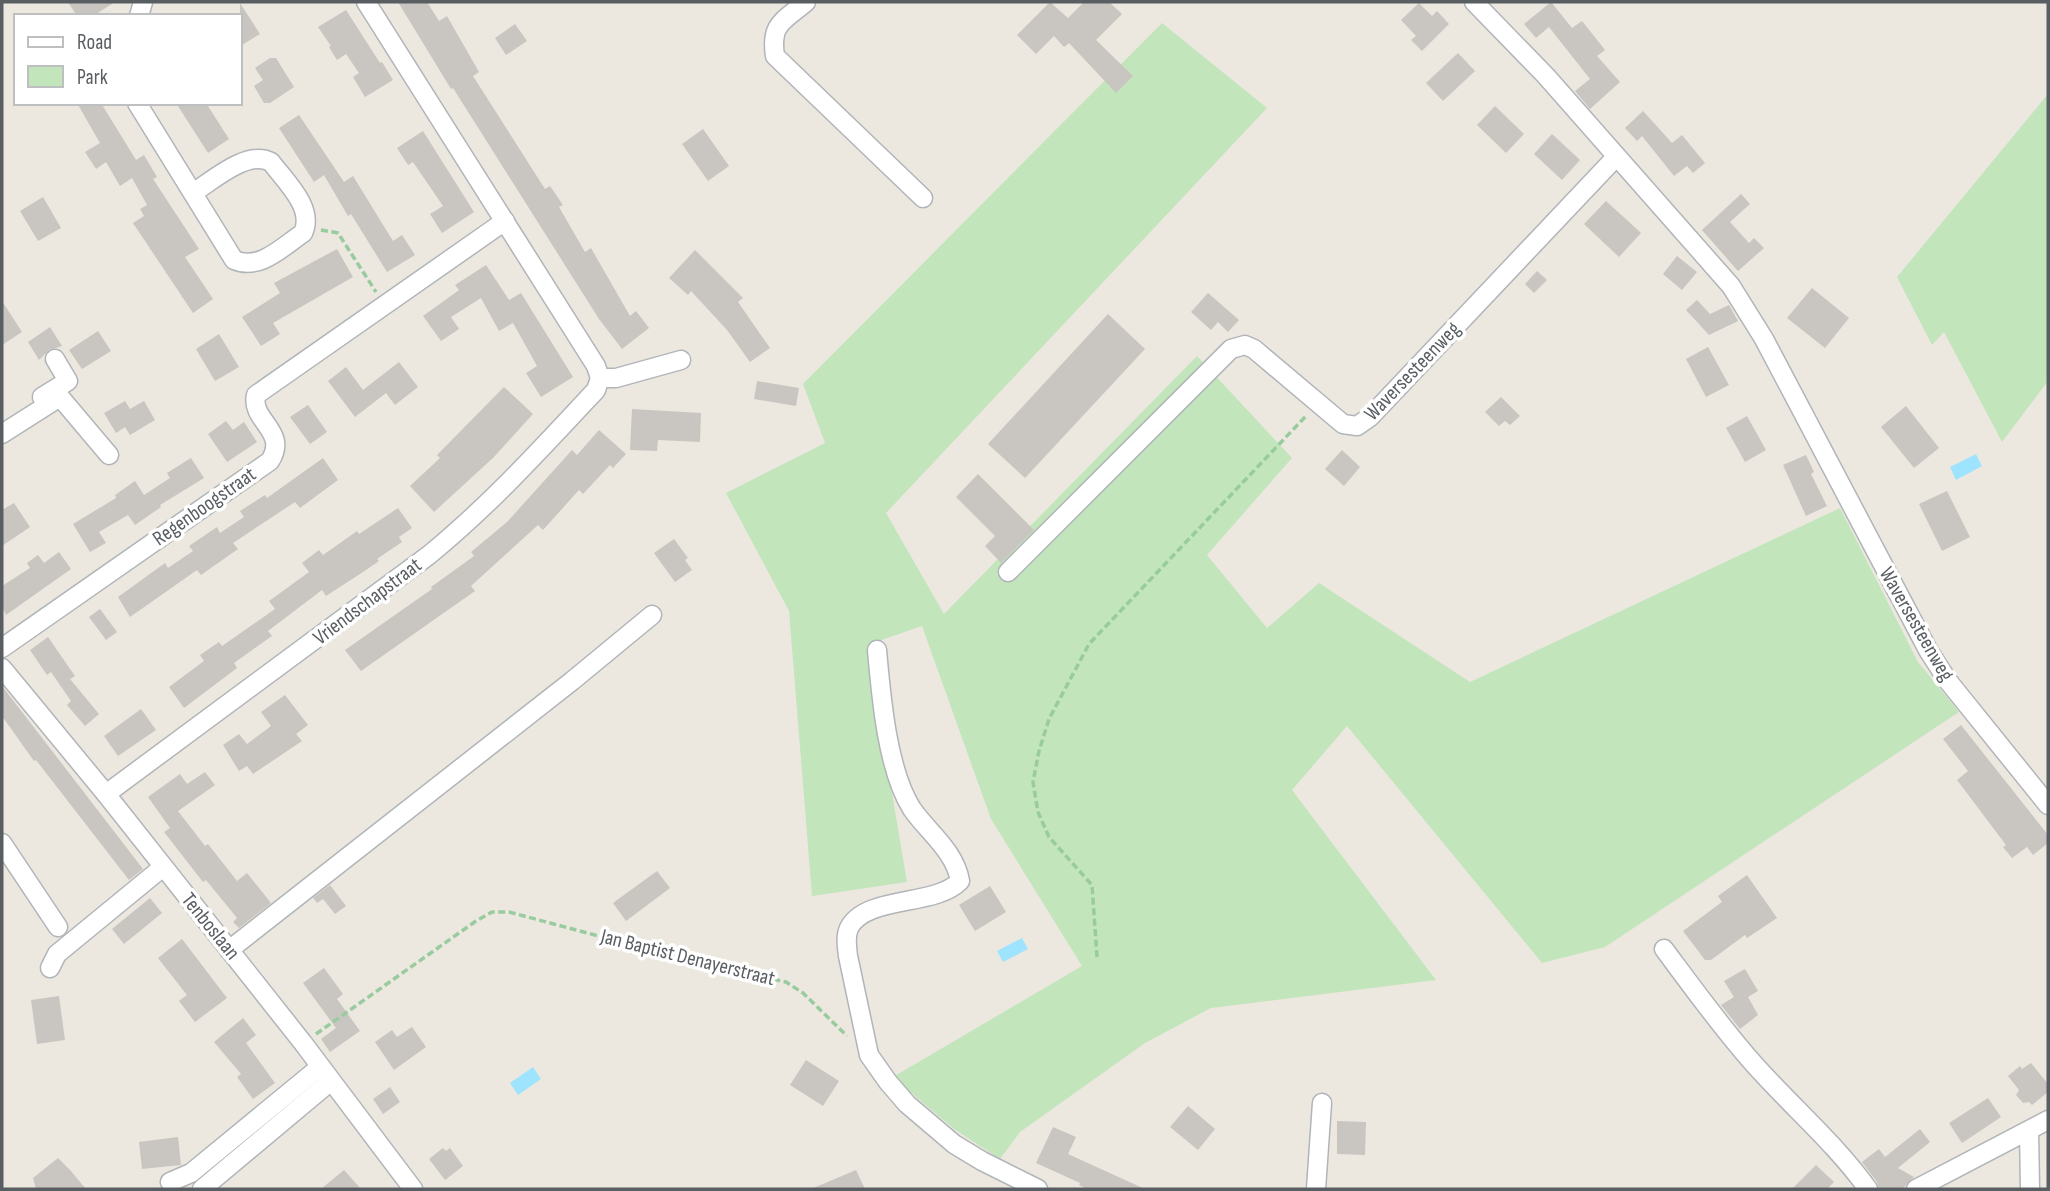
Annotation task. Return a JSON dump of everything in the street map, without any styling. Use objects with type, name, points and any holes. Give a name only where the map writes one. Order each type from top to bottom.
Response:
[{"type":"street","points":[[366,2],[597,366],[600,378],[616,377],[681,360]]},
{"type":"street","points":[[806,2],[776,28],[773,40],[775,56],[923,198]]},
{"type":"street","name":"Waversesteenweg","points":[[1474,2],[1546,76],[1731,286],[1749,311],[1928,650],[1948,681],[2048,805]]},
{"type":"street","points":[[138,105],[234,260],[244,265],[261,262],[303,233],[306,226],[306,209],[271,162],[263,158],[246,160],[193,193]]},
{"type":"street","name":"Waversesteenweg","points":[[1008,572],[1231,349],[1245,345],[1254,349],[1343,424],[1357,426],[1370,418],[1616,157]]},
{"type":"street","name":"Regenboogstraat","points":[[2,648],[270,461],[275,453],[275,436],[257,410],[254,403],[256,395],[505,221]]},
{"type":"street","points":[[2,421],[68,381],[55,359]]},
{"type":"street","name":"Vriendschapstraat","points":[[106,794],[429,555],[468,523],[502,491],[596,390],[600,378]]},
{"type":"street","points":[[2,434],[60,397],[108,454]]},
{"type":"street","points":[[229,950],[652,615]]},
{"type":"street","points":[[877,650],[882,708],[902,786],[911,808],[944,848],[958,870],[960,881],[947,890],[870,911],[856,920],[849,929],[846,942],[848,956],[869,1055],[888,1082],[928,1123],[954,1144],[1038,1189]]},
{"type":"street","name":"Tenboslaan","points":[[2,668],[106,794],[303,1043],[413,1189]]},
{"type":"street","points":[[2,842],[58,927]]},
{"type":"street","points":[[50,968],[57,954],[163,867]]},
{"type":"street","points":[[1664,949],[1753,1063],[1841,1154],[1868,1189]]},
{"type":"street","points":[[170,1182],[191,1173],[326,1074]]},
{"type":"street","points":[[202,1189],[326,1074]]},
{"type":"street","points":[[1316,1189],[1322,1103]]},
{"type":"street","points":[[1916,1189],[2048,1120]]},
{"type":"street","points":[[2029,1131],[2030,1189]]},
{"type":"street","points":[[996,1189],[1007,1174]]},
{"type":"path","points":[[306,226],[338,233],[384,306]]},
{"type":"path","points":[[1097,957],[1092,885],[1049,837],[1038,812],[1033,782],[1049,719],[1089,644],[1319,403]]},
{"type":"path","name":"Jan Baptist Denayerstraat","points":[[303,1043],[476,921],[492,912],[509,912],[692,961],[786,982],[803,993],[869,1055]]},
{"type":"green space","points":[[1162,23],[1267,108],[886,513],[944,614],[1197,356],[1292,458],[1207,555],[1267,628],[1319,583],[1470,682],[1840,508],[1918,662],[1959,712],[1605,947],[1542,963],[1347,726],[1292,790],[1436,980],[1211,1008],[1145,1043],[1020,1132],[1000,1159],[954,1129],[893,1077],[1082,966],[991,819],[922,626],[867,645],[907,882],[812,896],[789,611],[726,493],[825,443],[803,384]]},
{"type":"green space","points":[[2048,94],[2048,381],[2002,442],[1944,332],[1932,345],[1897,277]]},
{"type":"water","points":[[1976,454],[1982,466],[1956,480],[1950,467]]},
{"type":"water","points":[[1022,938],[1028,949],[1003,962],[997,951]]},
{"type":"water","points":[[533,1067],[541,1079],[518,1095],[510,1083]]},
{"type":"building","points":[[68,2],[115,2],[96,14],[76,14]]},
{"type":"building","points":[[398,2],[427,2],[439,21],[447,16],[479,72],[473,76],[545,189],[550,186],[563,205],[559,207],[585,252],[591,248],[630,316],[636,311],[649,328],[622,349],[599,319]]},
{"type":"building","points":[[1050,2],[1068,18],[1084,2],[1109,2],[1122,14],[1096,40],[1133,76],[1116,93],[1069,43],[1064,47],[1054,36],[1036,54],[1017,35]]},
{"type":"building","points":[[1551,2],[1572,28],[1582,21],[1605,50],[1597,56],[1620,82],[1590,109],[1575,91],[1590,79],[1549,27],[1536,38],[1524,24]]},
{"type":"building","points":[[240,3],[260,34],[242,45],[242,14]]},
{"type":"building","points":[[1419,3],[1432,16],[1437,11],[1449,24],[1422,51],[1411,40],[1416,36],[1401,20]]},
{"type":"building","points":[[346,10],[393,80],[365,97],[353,77],[359,73],[346,54],[337,60],[318,27]]},
{"type":"building","points":[[515,24],[527,41],[506,55],[495,38]]},
{"type":"building","points":[[1458,53],[1475,71],[1443,101],[1426,83]]},
{"type":"building","points":[[270,58],[276,58],[294,87],[270,103],[264,103],[254,86],[263,80],[255,68]]},
{"type":"building","points":[[78,105],[102,105],[136,160],[144,155],[157,177],[153,179],[199,249],[185,257],[213,299],[193,313],[133,223],[144,216],[140,209],[147,205],[132,178],[120,186],[106,162],[96,169],[85,152],[100,143]]},
{"type":"building","points":[[177,105],[207,105],[229,139],[208,153]]},
{"type":"building","points":[[1495,106],[1524,134],[1506,153],[1477,125]]},
{"type":"building","points":[[1643,111],[1672,143],[1682,135],[1705,163],[1693,173],[1687,166],[1674,176],[1642,136],[1637,141],[1625,128]]},
{"type":"building","points":[[299,115],[344,182],[353,176],[393,241],[402,235],[415,255],[387,272],[351,214],[348,216],[324,175],[314,182],[279,128]]},
{"type":"building","points":[[703,129],[729,166],[708,181],[682,144]]},
{"type":"building","points":[[423,131],[474,212],[442,233],[430,214],[443,206],[413,162],[408,165],[397,148]]},
{"type":"building","points":[[1552,134],[1580,160],[1562,180],[1534,154]]},
{"type":"building","points":[[1741,194],[1750,204],[1730,222],[1749,243],[1754,238],[1764,248],[1738,271],[1702,230]]},
{"type":"building","points":[[43,197],[61,228],[38,241],[20,211]]},
{"type":"building","points":[[1606,201],[1641,233],[1619,257],[1584,224]]},
{"type":"building","points":[[337,249],[353,277],[273,323],[280,334],[261,346],[242,317],[280,293],[274,283]]},
{"type":"building","points":[[695,250],[743,298],[738,302],[770,348],[750,362],[727,330],[691,291],[688,295],[669,278]]},
{"type":"building","points":[[1677,256],[1697,272],[1682,290],[1663,274]]},
{"type":"building","points":[[486,265],[509,300],[521,293],[573,377],[541,397],[526,373],[537,366],[513,323],[499,331],[481,298],[451,317],[459,329],[441,341],[423,316],[459,290],[455,285]]},
{"type":"building","points":[[1537,271],[1547,280],[1534,293],[1525,284]]},
{"type":"building","points":[[1812,288],[1849,318],[1825,348],[1787,318]]},
{"type":"building","points":[[1208,293],[1239,320],[1228,332],[1218,322],[1211,330],[1191,312]]},
{"type":"building","points":[[1697,300],[1710,314],[1729,305],[1738,321],[1709,335],[1686,310]]},
{"type":"building","points":[[2,301],[22,332],[2,345]]},
{"type":"building","points":[[1108,314],[1145,349],[1025,478],[988,444]]},
{"type":"building","points":[[50,327],[62,346],[49,350],[39,360],[28,342]]},
{"type":"building","points":[[98,331],[111,351],[82,369],[69,350]]},
{"type":"building","points":[[219,334],[239,367],[215,381],[196,349]]},
{"type":"building","points":[[1708,347],[1729,385],[1706,397],[1686,359]]},
{"type":"building","points":[[399,362],[418,387],[395,405],[386,393],[355,417],[328,381],[346,367],[363,390]]},
{"type":"building","points":[[757,381],[799,388],[796,406],[754,399]]},
{"type":"building","points":[[504,387],[533,414],[494,457],[434,512],[410,486],[440,458],[437,455]]},
{"type":"building","points":[[1501,397],[1520,416],[1510,425],[1505,421],[1499,426],[1485,412]]},
{"type":"building","points":[[125,401],[130,409],[144,401],[155,420],[130,435],[125,427],[116,433],[104,413]]},
{"type":"building","points":[[308,405],[327,432],[310,444],[290,417]]},
{"type":"building","points":[[1906,406],[1939,448],[1914,468],[1881,427]]},
{"type":"building","points":[[632,409],[701,413],[700,442],[658,440],[657,451],[630,450]]},
{"type":"building","points":[[1747,416],[1766,450],[1745,462],[1726,428]]},
{"type":"building","points":[[226,421],[233,430],[244,422],[257,442],[227,462],[208,434]]},
{"type":"building","points":[[599,430],[626,454],[613,468],[610,465],[583,494],[579,490],[543,530],[538,525],[471,586],[475,591],[361,671],[345,650],[474,556],[471,552],[507,522],[572,450],[577,455]]},
{"type":"building","points":[[1342,450],[1360,467],[1344,486],[1325,469]]},
{"type":"building","points":[[1806,455],[1814,472],[1811,474],[1827,506],[1806,516],[1783,465]]},
{"type":"building","points":[[191,458],[204,478],[160,505],[161,507],[135,525],[128,515],[99,532],[106,543],[90,552],[73,524],[116,498],[115,495],[135,481],[144,495],[170,478],[167,473]]},
{"type":"building","points":[[323,458],[338,480],[300,508],[295,502],[233,543],[238,549],[201,575],[197,570],[130,617],[118,597],[165,563],[168,568],[193,551],[189,546],[217,527],[220,533],[244,517],[240,511],[265,495],[267,498]]},
{"type":"building","points":[[978,474],[1034,530],[1001,563],[985,546],[995,536],[956,497]]},
{"type":"building","points":[[1947,491],[1970,537],[1942,551],[1919,504]]},
{"type":"building","points":[[14,503],[30,527],[2,546],[2,510]]},
{"type":"building","points":[[398,508],[412,528],[399,537],[402,542],[377,559],[379,561],[326,596],[322,590],[268,631],[272,636],[234,663],[237,668],[184,708],[169,687],[204,661],[200,655],[219,642],[222,646],[275,609],[269,601],[309,572],[302,563],[319,550],[323,555],[357,531],[359,534]]},
{"type":"building","points":[[674,539],[688,558],[685,560],[692,570],[675,582],[654,553]]},
{"type":"building","points":[[59,552],[71,569],[6,615],[2,607],[2,586],[30,568],[27,563],[38,555],[44,563]]},
{"type":"building","points":[[100,609],[117,632],[106,640],[89,617]]},
{"type":"building","points":[[48,637],[75,676],[70,679],[99,714],[85,726],[67,705],[71,701],[51,672],[47,675],[30,650]]},
{"type":"building","points":[[2,686],[143,869],[129,880],[36,760],[34,761],[2,716]]},
{"type":"building","points":[[285,695],[308,725],[296,734],[302,741],[253,774],[247,766],[239,771],[223,745],[239,734],[247,744],[271,726],[261,712]]},
{"type":"building","points":[[141,709],[156,730],[118,756],[104,736]]},
{"type":"building","points":[[1961,725],[2048,835],[2048,843],[2033,855],[2027,847],[2012,858],[2003,847],[2006,845],[1957,780],[1968,771],[1943,739]]},
{"type":"building","points":[[205,772],[215,785],[178,811],[237,881],[247,873],[271,903],[239,928],[233,922],[237,918],[206,880],[203,882],[164,832],[170,828],[148,797],[180,774],[187,784]]},
{"type":"building","points":[[657,871],[670,888],[626,921],[613,903]]},
{"type":"building","points":[[1747,875],[1777,918],[1747,938],[1745,935],[1711,960],[1705,960],[1683,931],[1722,902],[1718,896]]},
{"type":"building","points":[[330,885],[346,906],[335,914],[323,899],[317,903],[313,898]]},
{"type":"building","points":[[990,886],[1006,912],[975,931],[959,905]]},
{"type":"building","points":[[150,898],[162,913],[124,944],[112,929]]},
{"type":"building","points":[[182,939],[227,998],[195,1022],[179,1001],[187,995],[158,958]]},
{"type":"building","points":[[324,968],[343,994],[337,999],[360,1031],[330,1052],[321,1039],[336,1028],[303,983]]},
{"type":"building","points":[[1745,969],[1758,991],[1748,997],[1758,1015],[1740,1029],[1721,1005],[1734,997],[1724,981]]},
{"type":"building","points":[[59,996],[65,1040],[37,1044],[31,1000]]},
{"type":"building","points":[[243,1018],[256,1035],[246,1043],[275,1083],[253,1099],[237,1077],[241,1074],[214,1042]]},
{"type":"building","points":[[412,1027],[426,1047],[394,1070],[375,1042],[392,1030],[397,1037]]},
{"type":"building","points":[[806,1060],[839,1081],[823,1106],[790,1085]]},
{"type":"building","points":[[2031,1063],[2048,1084],[2048,1092],[2032,1105],[2029,1102],[2023,1103],[2016,1095],[2019,1090],[2008,1076],[2020,1066],[2022,1069]]},
{"type":"building","points":[[390,1087],[400,1102],[383,1114],[373,1099]]},
{"type":"building","points":[[1988,1098],[2001,1117],[1962,1143],[1949,1123]]},
{"type":"building","points":[[1188,1106],[1215,1129],[1198,1150],[1170,1127]]},
{"type":"building","points":[[1337,1121],[1366,1122],[1365,1155],[1337,1154]]},
{"type":"building","points":[[1053,1127],[1076,1137],[1068,1154],[1145,1189],[1087,1189],[1079,1185],[1080,1183],[1036,1163]]},
{"type":"building","points":[[1920,1129],[1930,1142],[1898,1168],[1914,1177],[1902,1189],[1879,1189],[1862,1162],[1879,1149],[1885,1157]]},
{"type":"building","points":[[178,1137],[181,1165],[142,1169],[139,1142]]},
{"type":"building","points":[[443,1148],[446,1151],[450,1148],[463,1166],[445,1180],[429,1159]]},
{"type":"building","points":[[58,1158],[86,1189],[36,1189],[33,1178]]},
{"type":"building","points":[[1816,1165],[1834,1182],[1827,1189],[1792,1189]]},
{"type":"building","points":[[344,1170],[361,1189],[321,1189]]},
{"type":"building","points":[[856,1170],[865,1189],[811,1189]]}]
